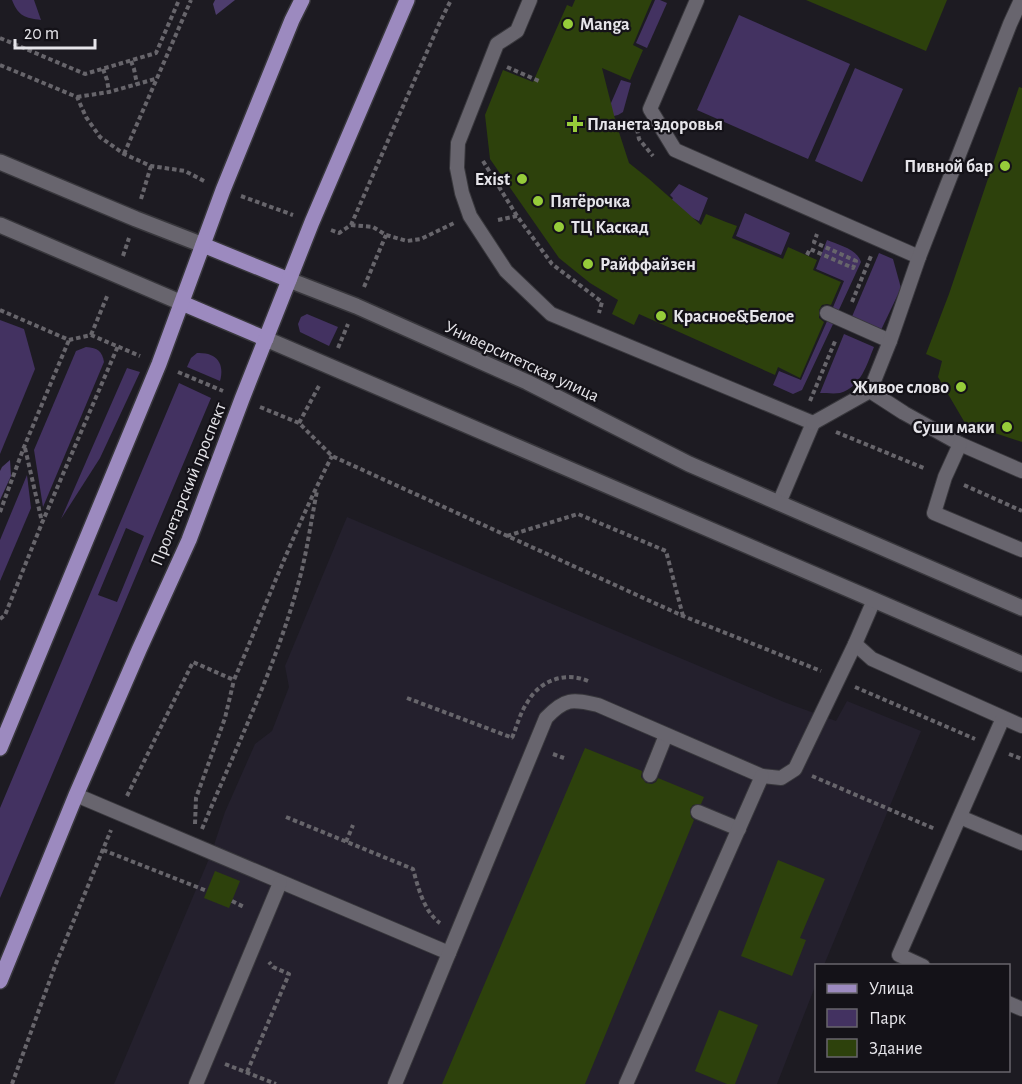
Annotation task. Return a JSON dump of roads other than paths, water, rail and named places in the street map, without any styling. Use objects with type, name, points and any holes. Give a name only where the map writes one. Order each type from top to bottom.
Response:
[{"type":"main road","points":[[0,748],[159,364],[223,190],[302,0]]},
{"type":"main road","name":"Пролетарский проспект","points":[[0,981],[76,795],[189,540],[312,222],[407,0]]},
{"type":"main road","name":"Университетская улица","points":[[0,162],[136,219],[356,306],[527,382],[688,464],[1022,608]]},
{"type":"main road","points":[[0,225],[1022,664]]},
{"type":"lane","points":[[530,0],[517,31],[497,44],[458,143],[457,168],[470,216],[506,271],[551,314],[813,423]]},
{"type":"lane","points":[[697,0],[650,109],[675,150],[919,257]]},
{"type":"lane","points":[[778,503],[813,423],[870,391],[919,257],[1016,26],[1021,0]]},
{"type":"lane","points":[[827,314],[890,341]]},
{"type":"lane","points":[[870,391],[960,444],[1022,471]]},
{"type":"lane","points":[[960,444],[945,477],[934,513],[1022,550]]},
{"type":"lane","points":[[396,1084],[546,718],[558,705],[575,700],[598,705],[762,776],[781,778],[795,768],[874,600]]},
{"type":"lane","points":[[855,644],[872,659],[1022,726]]},
{"type":"lane","points":[[919,964],[899,955],[1003,718]]},
{"type":"lane","points":[[650,774],[666,735]]},
{"type":"lane","points":[[626,1084],[762,776]]},
{"type":"lane","points":[[76,795],[449,953]]},
{"type":"lane","points":[[698,812],[739,829]]},
{"type":"lane","points":[[960,817],[1022,843]]},
{"type":"lane","points":[[196,1084],[280,883]]},
{"type":"place","name":"Manga","points":[[568,24]]},
{"type":"place","name":"Планета здоровья","points":[[575,124]]},
{"type":"place","name":"Пивной бар","points":[[1005,166]]},
{"type":"place","name":"Exist","points":[[522,179]]},
{"type":"place","name":"Пятёрочка","points":[[538,201]]},
{"type":"place","name":"ТЦ Каскад","points":[[559,227]]},
{"type":"place","name":"Райффайзен","points":[[588,264]]},
{"type":"place","name":"Красное&Белое","points":[[661,316]]},
{"type":"place","name":"Живое слово","points":[[961,387]]},
{"type":"place","name":"Суши маки","points":[[1007,427]]}]
